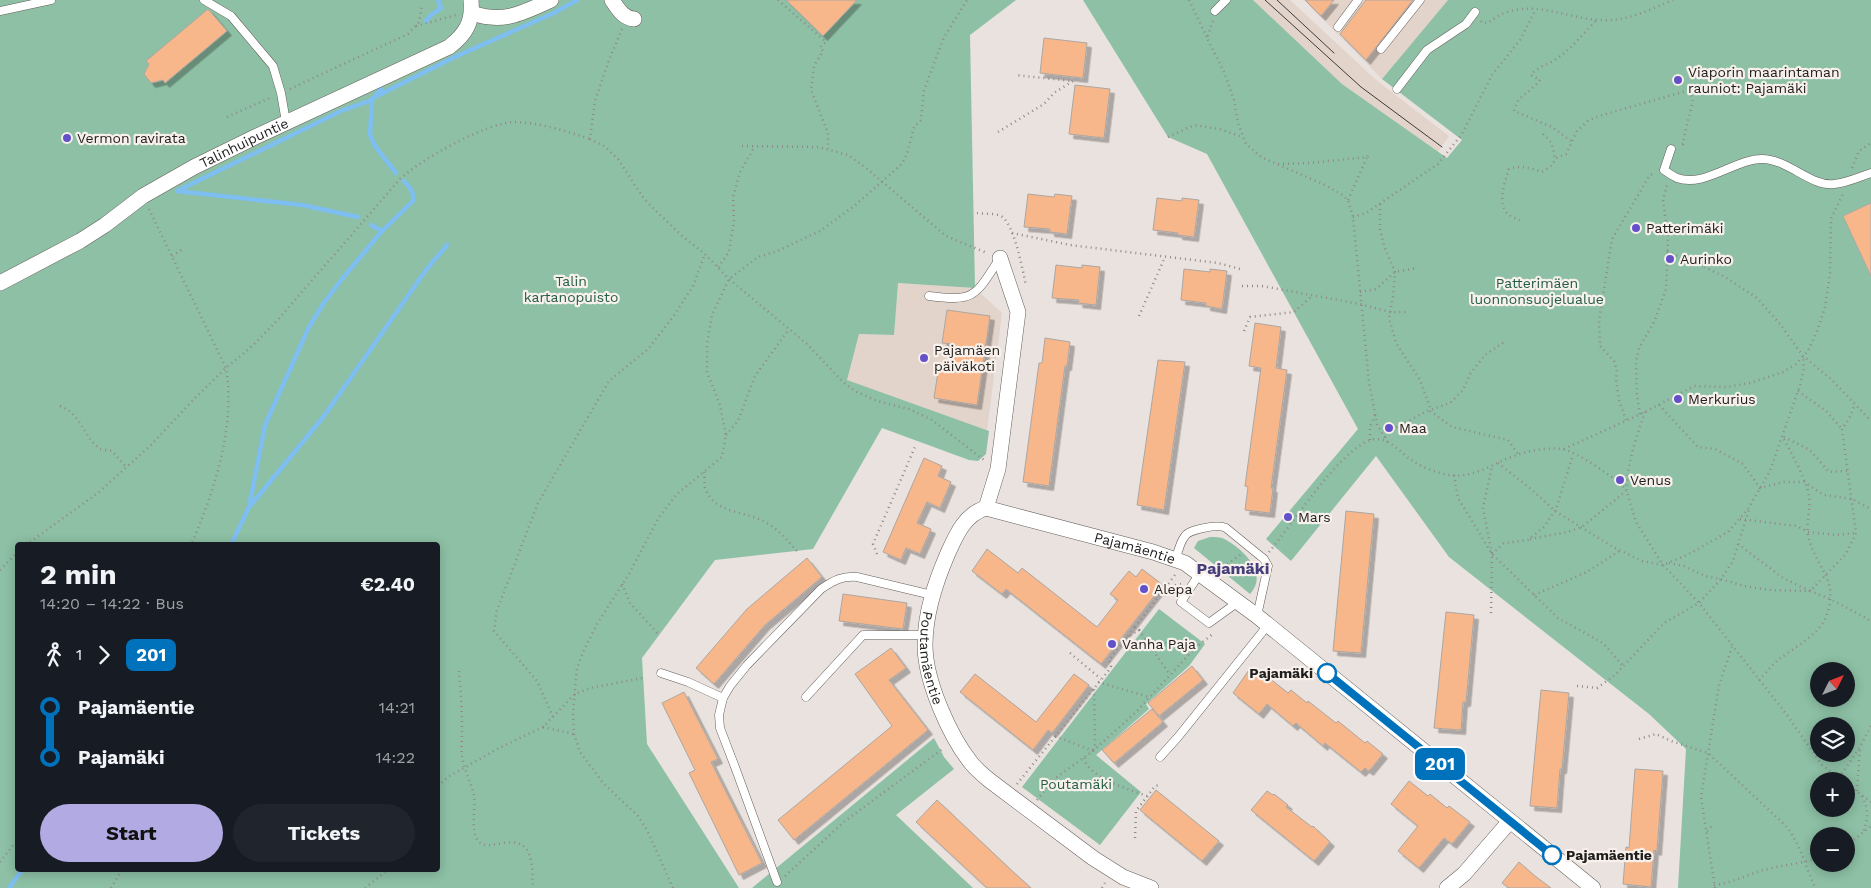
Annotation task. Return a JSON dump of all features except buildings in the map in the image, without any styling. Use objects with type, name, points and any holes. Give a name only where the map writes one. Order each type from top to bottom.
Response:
[{"type":"street","points":[[472,8],[494,18],[517,16],[551,0]]},
{"type":"street","points":[[612,0],[622,14],[628,19],[634,20]]},
{"type":"street","name":"Talinhuipuntie","points":[[0,283],[80,241],[105,225],[143,196],[194,167],[286,122],[449,47],[459,40],[465,32],[470,22],[472,8]]},
{"type":"street","points":[[986,508],[998,469],[1018,312],[1000,258]]},
{"type":"street","name":"Pajamäentie","points":[[986,508],[1176,559],[1204,576],[1262,620],[1593,888]]},
{"type":"street","name":"Poutamäentie","points":[[986,508],[975,512],[962,526],[941,568],[932,595],[927,619],[926,655],[930,676],[943,714],[973,766],[1017,803],[1093,858],[1123,877],[1151,888]]},
{"type":"street","points":[[1447,888],[1464,874],[1510,821]]},
{"type":"lane","points":[[0,11],[51,0]]},
{"type":"lane","points":[[204,0],[231,16],[255,42],[273,66],[281,93],[286,122]]},
{"type":"lane","points":[[1215,11],[1226,0]]},
{"type":"lane","points":[[1338,27],[1358,0]]},
{"type":"lane","points":[[1381,49],[1420,0]]},
{"type":"lane","points":[[1397,89],[1427,50],[1466,24],[1475,12]]},
{"type":"lane","points":[[1671,149],[1667,172],[1678,178],[1693,179],[1711,175],[1742,162],[1761,159],[1785,165],[1820,183],[1833,185],[1871,172]]},
{"type":"lane","points":[[928,296],[952,299],[968,297],[974,294],[981,287],[1000,258]]},
{"type":"lane","points":[[1160,757],[1178,737],[1262,620],[1268,572],[1268,566],[1264,559],[1226,528],[1219,526],[1186,534],[1176,559]]},
{"type":"lane","points":[[777,882],[720,728],[719,715],[723,698],[747,665],[821,589],[834,580],[845,576],[858,577],[932,595]]},
{"type":"lane","points":[[1204,576],[1181,602],[1209,623],[1238,602]]},
{"type":"lane","points":[[806,697],[863,635],[926,635]]},
{"type":"lane","points":[[661,673],[688,682],[723,698]]},
{"type":"path","points":[[778,0],[826,42],[820,48],[823,51],[814,66],[811,90],[828,133],[828,150]]},
{"type":"path","points":[[673,888],[647,830],[638,816],[602,783],[580,752],[574,734],[573,712],[577,668],[597,624],[622,584],[659,517],[677,494],[722,457],[726,434],[720,405],[707,372],[707,344],[712,315],[729,279],[758,257],[776,252],[820,231],[853,207],[902,164],[907,154],[914,127],[921,120],[924,90],[944,37],[967,0]]},
{"type":"path","points":[[1188,0],[1224,72],[1234,100],[1238,123],[1246,144],[1261,157],[1325,185],[1348,200],[1353,217],[1369,382],[1377,424],[1387,442]]},
{"type":"path","points":[[1475,12],[1482,23],[1489,23],[1502,14],[1523,9],[1536,9],[1597,20],[1623,18],[1673,0]]},
{"type":"path","points":[[227,117],[408,34],[419,22],[422,5]]},
{"type":"path","points":[[414,27],[472,8]]},
{"type":"path","points":[[1353,217],[1366,213],[1438,164],[1462,134],[1492,75],[1520,40],[1536,9]]},
{"type":"path","points":[[1207,38],[1215,11]]},
{"type":"path","points":[[1572,141],[1552,127],[1514,111],[1516,102],[1534,88],[1540,80],[1531,75],[1534,70],[1552,62],[1572,48],[1582,34],[1597,20]]},
{"type":"path","points":[[590,138],[595,102],[620,32]]},
{"type":"path","points":[[998,132],[1044,104],[1054,94],[1073,81],[1015,75]]},
{"type":"path","points":[[1554,160],[1566,154],[1577,131],[1588,121],[1599,116],[1686,91],[1690,93],[1692,98],[1692,106],[1683,144],[1671,149]]},
{"type":"path","points":[[30,542],[99,492],[151,445],[226,368],[250,348],[275,323],[410,169],[452,144],[490,128],[513,122],[545,125],[590,138],[604,146],[618,159],[646,201],[681,235],[705,254],[729,279],[807,344],[855,392],[877,401],[909,408],[932,420],[985,461]]},
{"type":"path","points":[[1168,137],[1194,125],[1220,129],[1243,138]]},
{"type":"path","points":[[1520,220],[1508,214],[1504,206],[1502,193],[1509,169],[1517,166],[1542,172],[1550,167],[1554,160],[1554,150],[1548,137],[1543,134]]},
{"type":"path","points":[[1264,559],[1339,464],[1350,452],[1370,440],[1378,439],[1387,442],[1413,462],[1433,470],[1454,475],[1473,473],[1532,450],[1564,449],[1645,412],[1694,386],[1727,387],[1766,379],[1796,364],[1808,351],[1825,307],[1830,274],[1831,219],[1849,181],[1858,151],[1871,143]]},
{"type":"path","points":[[742,146],[818,147],[848,155],[946,236],[1000,258]]},
{"type":"path","points":[[718,267],[729,252],[734,221],[733,197],[740,172],[755,146]]},
{"type":"path","points":[[1348,200],[1370,154]]},
{"type":"path","points":[[1277,164],[1310,163],[1367,157]]},
{"type":"path","points":[[1626,420],[1619,400],[1616,380],[1617,371],[1614,361],[1600,346],[1599,321],[1612,239],[1650,175],[1667,172],[1663,200],[1668,238],[1666,289],[1656,320],[1639,348],[1636,362],[1637,396],[1640,414]]},
{"type":"path","points":[[143,196],[226,368],[230,389],[224,448],[192,542]]},
{"type":"path","points":[[1380,204],[1380,229],[1394,272],[1389,318],[1396,343],[1420,380],[1430,411],[1452,428],[1508,440],[1518,454]]},
{"type":"path","points":[[1012,233],[1070,244],[1218,263],[1240,269]]},
{"type":"path","points":[[172,256],[183,249]]},
{"type":"path","points":[[1667,252],[1695,262],[1725,277],[1758,298],[1803,356],[1832,380],[1871,421]]},
{"type":"path","points":[[553,717],[537,681],[494,631],[497,610],[538,503],[591,410],[609,381],[648,349],[673,317],[693,286],[705,254]]},
{"type":"path","points":[[1139,316],[1165,257]]},
{"type":"path","points":[[1360,292],[1376,289],[1394,272],[1417,268]]},
{"type":"path","points":[[1242,286],[1262,286],[1360,304],[1390,312],[1409,312]]},
{"type":"path","points":[[1244,331],[1250,317],[1294,312],[1312,296]]},
{"type":"path","points":[[726,434],[738,421],[755,376],[789,329]]},
{"type":"path","points":[[1385,437],[1395,428],[1450,403],[1462,390],[1470,374],[1485,355],[1504,342]]},
{"type":"path","points":[[1577,686],[1596,688],[1615,675],[1664,623],[1699,603],[1721,579],[1733,561],[1745,520],[1770,471],[1798,390],[1804,368],[1803,356]]},
{"type":"path","points":[[1668,563],[1684,566],[1705,576],[1744,586],[1769,590],[1810,591],[1846,554],[1856,533],[1842,429],[1826,412],[1798,390]]},
{"type":"path","points":[[1842,429],[1850,419],[1855,404]]},
{"type":"path","points":[[1659,405],[1698,447],[1715,449],[1743,464],[1760,488]]},
{"type":"path","points":[[60,406],[69,409],[96,445],[101,449],[112,451],[126,468]]},
{"type":"path","points":[[1645,412],[1633,450],[1626,490],[1636,522],[1663,565],[1699,603],[1787,715],[1822,765],[1831,772]]},
{"type":"path","points":[[1370,440],[1370,427],[1375,415]]},
{"type":"path","points":[[1782,436],[1810,450],[1830,472],[1848,471]]},
{"type":"path","points":[[1760,680],[1777,661],[1810,637],[1825,618],[1830,599],[1830,586],[1826,574],[1814,555],[1808,532],[1809,494],[1793,456],[1782,436]]},
{"type":"path","points":[[877,554],[873,544],[915,447]]},
{"type":"path","points":[[1564,449],[1614,478],[1626,490]]},
{"type":"path","points":[[1528,540],[1544,527],[1555,511],[1573,455]]},
{"type":"path","points":[[1498,463],[1555,511],[1613,547],[1642,561],[1663,565],[1687,555],[1728,532],[1752,503]]},
{"type":"path","points":[[1491,613],[1492,554],[1483,508],[1492,466]]},
{"type":"path","points":[[704,472],[705,488],[714,501],[731,512],[763,521],[781,533],[797,551]]},
{"type":"path","points":[[1454,475],[1458,498],[1492,554],[1558,618],[1603,643],[1623,666]]},
{"type":"path","points":[[1760,488],[1784,482],[1804,482],[1824,495],[1852,499],[1871,510]]},
{"type":"path","points":[[1492,554],[1504,544],[1567,532],[1582,527],[1626,490]]},
{"type":"path","points":[[1740,519],[1797,526],[1808,532],[1837,535],[1856,533]]},
{"type":"path","points":[[1738,544],[1784,578],[1830,599],[1871,622]]},
{"type":"path","points":[[1204,576],[1250,548]]},
{"type":"path","points":[[1534,595],[1587,572],[1621,550]]},
{"type":"path","points":[[0,570],[15,555]]},
{"type":"path","points":[[1016,785],[1111,666],[1109,660],[1176,574]]},
{"type":"path","points":[[622,584],[630,603],[659,635]]},
{"type":"path","points":[[1135,627],[1170,674]]},
{"type":"path","points":[[1128,637],[1138,630]]},
{"type":"path","points":[[1036,802],[1044,789],[1093,751],[1135,713],[1195,648],[1216,631]]},
{"type":"path","points":[[1145,640],[1195,648]]},
{"type":"path","points":[[1732,646],[1719,685],[1701,797],[1715,886],[1761,871],[1810,861]]},
{"type":"path","points":[[1070,653],[1101,679]]},
{"type":"path","points":[[460,671],[462,755],[464,768],[474,796],[474,826],[479,842],[485,845],[507,842],[520,844],[527,850],[532,861],[532,888]]},
{"type":"path","points":[[440,784],[448,777],[499,748],[543,727],[575,694],[590,688],[643,678]]},
{"type":"path","points":[[1098,682],[1149,696]]},
{"type":"path","points":[[1093,751],[1095,744],[1094,687]]},
{"type":"path","points":[[1843,772],[1871,726]]},
{"type":"path","points":[[543,727],[574,734]]},
{"type":"path","points":[[1639,738],[1656,734],[1671,742],[1708,753],[1788,828],[1805,862],[1815,888]]},
{"type":"path","points":[[1055,736],[1093,751]]},
{"type":"path","points":[[1860,747],[1857,791],[1871,802]]},
{"type":"path","points":[[777,882],[845,821],[945,748]]},
{"type":"path","points":[[1084,758],[1090,768],[1099,775],[1147,796]]},
{"type":"path","points":[[1135,838],[1136,811],[1155,786],[1160,785]]},
{"type":"path","points":[[1862,796],[1868,808],[1863,833]]},
{"type":"path","points":[[1707,830],[1714,824]]},
{"type":"path","points":[[1855,839],[1871,826]]},
{"type":"path","points":[[0,862],[15,843]]},
{"type":"path","points":[[112,888],[121,872]]},
{"type":"path","points":[[365,888],[385,872]]},
{"type":"path","points":[[1102,888],[1105,883]]},
{"type":"shaded area","points":[[1253,0],[1290,0],[1376,80],[1449,136],[1438,152],[1342,84]]},
{"type":"shaded area","points":[[1304,0],[1448,0],[1382,79]]},
{"type":"shaded area","name":"Pajamäen päiväkoti","points":[[897,283],[975,288],[1002,313],[987,431],[846,380],[859,334],[894,335]]},
{"type":"green space","name":"Talin kartanopuisto","points":[[0,0],[1016,0],[970,35],[975,288],[898,283],[894,335],[859,334],[847,380],[989,431],[986,454],[978,461],[969,460],[882,428],[813,549],[715,560],[642,658],[647,744],[739,888],[0,888]]},
{"type":"green space","name":"Patterimäen luonnonsuojelualue","points":[[1083,0],[1253,0],[1342,84],[1447,158],[1462,140],[1382,79],[1448,0],[1871,0],[1871,203],[1843,216],[1871,276],[1871,888],[1678,888],[1686,749],[1649,714],[1449,557],[1376,456],[1291,561],[1266,539],[1358,429],[1207,154],[1168,137]]},
{"type":"green space","points":[[1210,537],[1223,538],[1233,544],[1252,563],[1257,579],[1250,594],[1194,548],[1198,541]]},
{"type":"green space","name":"Poutamäki","points":[[1159,609],[1205,644],[1189,666],[1146,704],[1149,709],[1096,755],[1141,792],[1100,845],[1022,787]]},
{"type":"green space","points":[[934,738],[944,757],[954,769],[896,815],[973,888],[752,888]]},
{"type":"waterway","points":[[426,21],[441,8],[438,0]]},
{"type":"waterway","points":[[377,96],[457,56],[554,13],[577,0]]},
{"type":"waterway","points":[[381,89],[372,100],[370,135],[375,146],[396,173]]},
{"type":"waterway","points":[[358,217],[302,205],[177,191],[341,111],[372,100]]},
{"type":"waterway","points":[[232,542],[249,507],[265,425],[309,327],[342,279],[382,231],[413,201],[412,192],[404,181]]},
{"type":"waterway","points":[[371,225],[382,231]]},
{"type":"waterway","points":[[251,505],[324,416],[426,270],[447,245]]},
{"type":"waterway","points":[[9,888],[21,872]]},
{"type":"tram line","points":[[1265,0],[1361,87],[1442,147]]},
{"type":"tram line","points":[[1277,0],[1334,53]]},
{"type":"bus line","name":"201","points":[[1327,673],[1552,855]]},
{"type":"place","name":"Viaporin maarintaman rauniot: Pajamäki","points":[[1678,80]]},
{"type":"place","name":"Vermon ravirata","points":[[67,138]]},
{"type":"place","name":"Patterimäki","points":[[1636,228]]},
{"type":"place","name":"Aurinko","points":[[1670,259]]},
{"type":"place","name":"Pajamäen päiväkoti","points":[[924,358]]},
{"type":"place","name":"Merkurius","points":[[1678,399]]},
{"type":"place","name":"Maa","points":[[1389,428]]},
{"type":"place","name":"Venus","points":[[1620,480]]},
{"type":"place","name":"Mars","points":[[1288,517]]},
{"type":"place","name":"Alepa","points":[[1144,589]]},
{"type":"place","name":"Vanha Paja","points":[[1112,644]]},
{"type":"place","name":"Pajamäki","points":[[1327,673]]},
{"type":"place","name":"Pajamäentie","points":[[1552,855]]},
{"type":"district","name":"Pajamäki","points":[[1233,568]]}]
